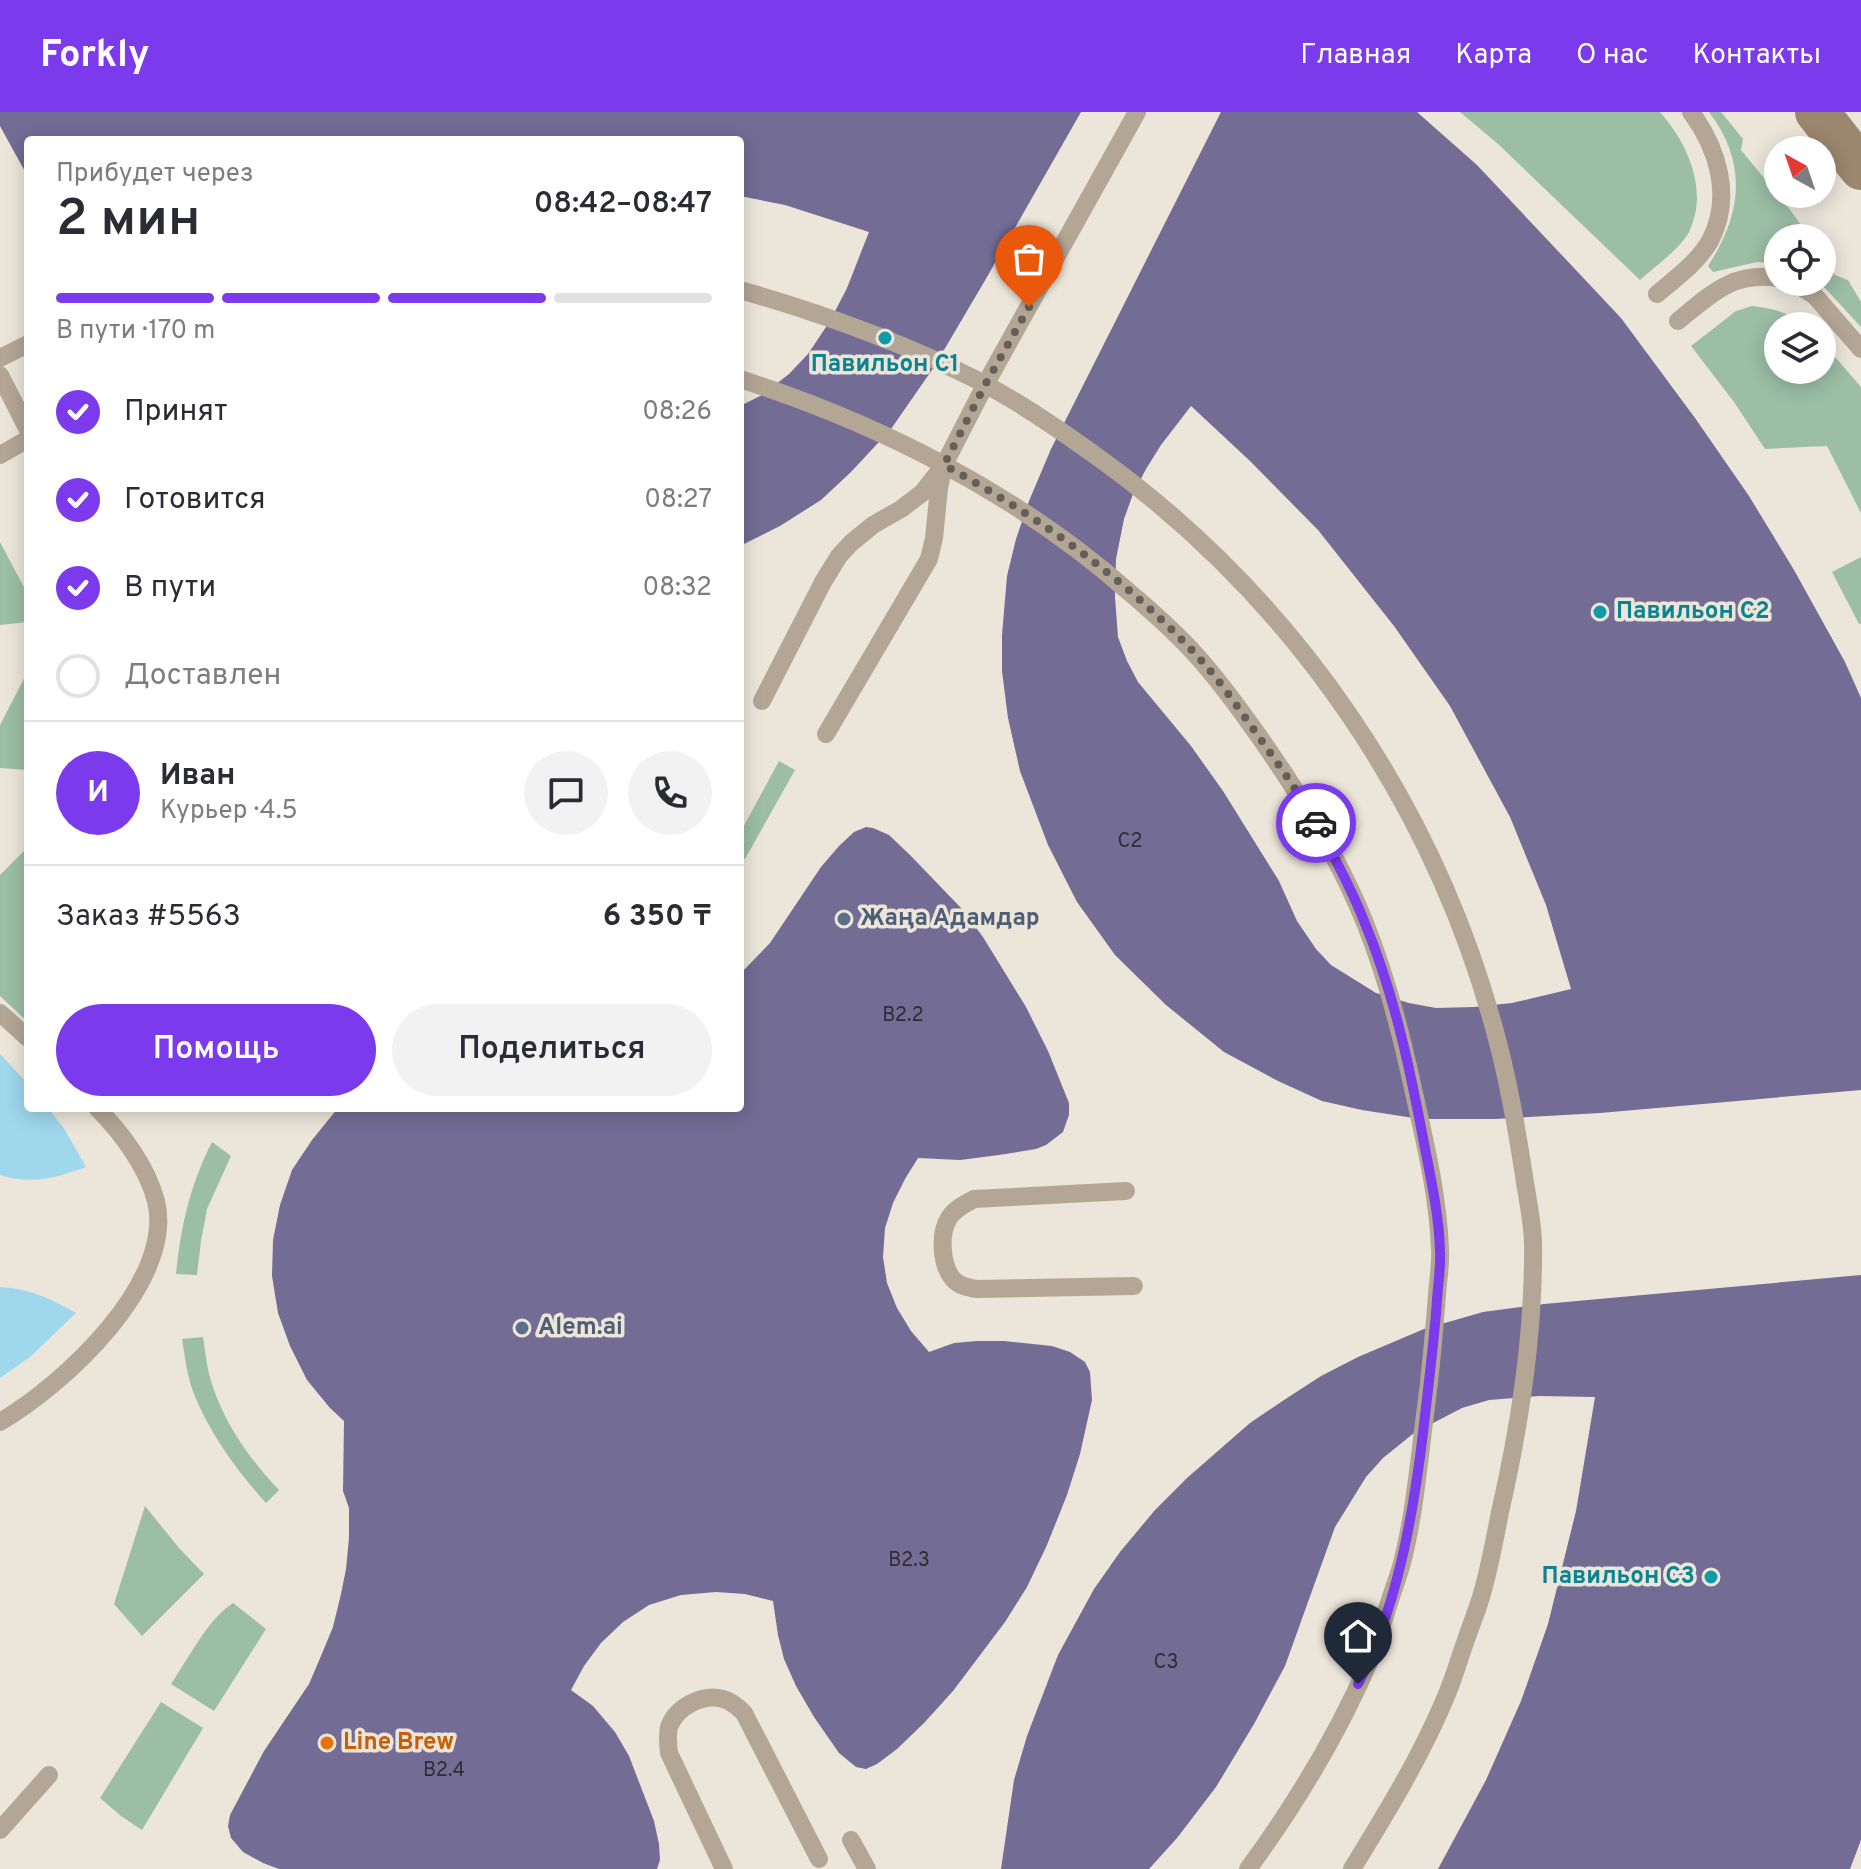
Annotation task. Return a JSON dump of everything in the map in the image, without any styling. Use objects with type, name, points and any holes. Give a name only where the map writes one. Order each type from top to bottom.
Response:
[{"type":"street","points":[[1817,112],[1861,168]]},
{"type":"lane","points":[[762,701],[839,556],[873,525],[922,493],[944,465],[985,385],[1137,112]]},
{"type":"lane","points":[[1657,294],[1689,267],[1709,242],[1718,216],[1722,188],[1717,161],[1707,136],[1691,112]]},
{"type":"lane","points":[[1678,321],[1716,290],[1736,280],[1764,276]]},
{"type":"lane","points":[[744,291],[820,313],[885,338],[985,385],[1062,431],[1135,483],[1203,542],[1265,606],[1322,675],[1373,749],[1417,827],[1448,894],[1485,992],[1508,1079],[1533,1241],[1529,1344],[1512,1461],[1483,1590],[1447,1695],[1401,1789],[1352,1869]]},
{"type":"lane","points":[[1815,296],[1861,349]]},
{"type":"lane","points":[[0,358],[24,346]]},
{"type":"lane","points":[[0,375],[24,422]]},
{"type":"lane","points":[[744,380],[795,397],[944,465],[1055,532],[1156,615],[1201,661],[1272,754],[1309,810],[1338,863],[1384,975],[1416,1101],[1434,1197],[1440,1252],[1433,1357],[1417,1480],[1402,1563],[1371,1658],[1332,1736],[1279,1827],[1248,1869]]},
{"type":"lane","points":[[0,455],[24,441]]},
{"type":"lane","points":[[826,734],[929,559],[944,465]]},
{"type":"lane","points":[[0,1013],[24,1034]]},
{"type":"lane","points":[[0,1422],[58,1380],[89,1351],[117,1318],[150,1260],[157,1231],[157,1203],[148,1179],[131,1150],[100,1112]]},
{"type":"lane","points":[[1126,1191],[974,1199],[961,1205],[949,1218],[943,1248],[945,1265],[952,1278],[962,1286],[976,1289],[1134,1286]]},
{"type":"lane","points":[[724,1869],[669,1753],[667,1741],[670,1725],[678,1713],[689,1704],[705,1698],[721,1698],[737,1705],[744,1713],[819,1859]]},
{"type":"lane","points":[[0,1830],[49,1775]]},
{"type":"lane","points":[[851,1840],[867,1869]]},
{"type":"green space","points":[[1460,112],[1660,112],[1687,153],[1696,184],[1695,216],[1689,232],[1640,280],[1498,144]]},
{"type":"green space","points":[[1709,112],[1721,112],[1743,139],[1741,150],[1764,178],[1764,208],[1789,208],[1800,224],[1764,224],[1764,262],[1713,272],[1708,266],[1728,227],[1736,189],[1735,169],[1722,131]]},
{"type":"green space","points":[[1836,275],[1848,280],[1861,302],[1861,327],[1832,296],[1836,296]]},
{"type":"green space","points":[[1752,306],[1781,312],[1764,312],[1764,384],[1836,384],[1836,358],[1861,387],[1861,513],[1827,446],[1765,449],[1691,346],[1736,311]]},
{"type":"green space","points":[[0,542],[24,587],[24,622],[0,625]]},
{"type":"green space","points":[[1861,557],[1861,623],[1859,624],[1832,572]]},
{"type":"green space","points":[[24,679],[24,770],[0,768],[0,725]]},
{"type":"green space","points":[[779,761],[795,770],[745,859],[744,826]]},
{"type":"green space","points":[[24,851],[24,1018],[0,996],[0,875]]},
{"type":"green space","points":[[212,1142],[231,1156],[207,1209],[197,1275],[176,1274],[188,1206]]},
{"type":"green space","points":[[203,1337],[209,1374],[220,1406],[246,1450],[279,1490],[266,1503],[225,1452],[194,1394],[182,1339]]},
{"type":"green space","points":[[145,1506],[204,1574],[142,1636],[114,1604]]},
{"type":"green space","points":[[233,1603],[266,1629],[214,1711],[171,1684],[207,1629]]},
{"type":"green space","points":[[161,1702],[203,1728],[142,1830],[100,1798]]},
{"type":"water","points":[[0,1054],[24,1080],[24,1112],[51,1112],[86,1167],[44,1179],[23,1180],[0,1175]]},
{"type":"water","points":[[0,1287],[40,1295],[76,1313],[30,1357],[0,1378]]},
{"type":"building","name":"Павильон С1","points":[[0,112],[1081,112],[934,367],[891,429],[821,500],[744,544],[744,404],[762,395],[789,374],[808,354],[847,288],[869,232],[785,205],[744,197],[744,136],[24,136],[24,170],[0,126]]},
{"type":"building","name":"Павильон С2","points":[[1221,112],[1417,112],[1477,165],[1621,318],[1749,496],[1845,662],[1861,698],[1861,1090],[1600,1113],[1495,1119],[1420,1119],[1322,1101],[1224,1052],[1166,1005],[1115,955],[1077,902],[1048,845],[1020,771],[1008,718],[1002,671],[1007,576],[1029,501],[1051,449]],"holes":[[[1191,406],[1318,530],[1394,626],[1450,706],[1510,817],[1546,905],[1571,989],[1512,1003],[1436,1008],[1376,993],[1331,965],[1297,921],[1279,881],[1223,791],[1191,746],[1138,682],[1118,637],[1115,597],[1116,559],[1133,494],[1161,445]]]},
{"type":"building","points":[[866,827],[889,835],[962,909],[1026,1007],[1069,1103],[1069,1115],[1063,1132],[1036,1149],[960,1160],[918,1158],[893,1203],[885,1228],[883,1257],[887,1283],[911,1331],[929,1352],[954,1343],[977,1341],[1052,1346],[1070,1352],[1085,1362],[1090,1372],[1092,1400],[1080,1454],[1067,1495],[1027,1587],[953,1691],[897,1749],[866,1769],[856,1767],[839,1753],[796,1686],[784,1659],[773,1601],[745,1594],[716,1592],[681,1595],[649,1605],[623,1622],[601,1643],[571,1690],[593,1706],[615,1732],[629,1756],[654,1821],[660,1860],[657,1869],[279,1869],[243,1852],[231,1838],[228,1826],[230,1815],[264,1751],[309,1684],[333,1627],[346,1569],[349,1538],[349,1508],[343,1491],[344,1421],[307,1380],[290,1346],[278,1313],[272,1276],[273,1240],[280,1205],[292,1170],[335,1112],[744,1112],[744,970],[770,943],[821,867],[854,832]]},
{"type":"building","name":"Павильон С3","points":[[1861,1275],[1861,1840],[1850,1869],[1438,1869],[1486,1780],[1521,1701],[1548,1624],[1576,1511],[1595,1397],[1539,1396],[1489,1400],[1462,1408],[1414,1433],[1383,1458],[1366,1477],[1335,1527],[1285,1666],[1254,1724],[1216,1787],[1149,1869],[1001,1869],[1014,1780],[1027,1736],[1058,1655],[1094,1589],[1155,1510],[1250,1423],[1321,1376],[1358,1357],[1424,1329],[1483,1312]]},
{"type":"way so far","points":[[1029,307],[944,465],[1001,496],[1055,532],[1156,615],[1201,661],[1237,707],[1272,754],[1316,823]]},
{"type":"place","name":"Павильон С1","points":[[885,338]]},
{"type":"place","name":"Павильон С2","points":[[1600,612]]},
{"type":"place","name":"Жаңа Адамдар","points":[[844,919]]},
{"type":"place","name":"Alem.ai","points":[[522,1328]]},
{"type":"place","name":"Павильон С3","points":[[1711,1577]]},
{"type":"place","name":"Line Brew","points":[[327,1743]]},
{"type":"route","points":[[1316,823],[1364,921],[1390,995],[1416,1101],[1434,1197],[1440,1252],[1433,1357],[1416,1494],[1402,1563],[1371,1658],[1358,1684]]}]
